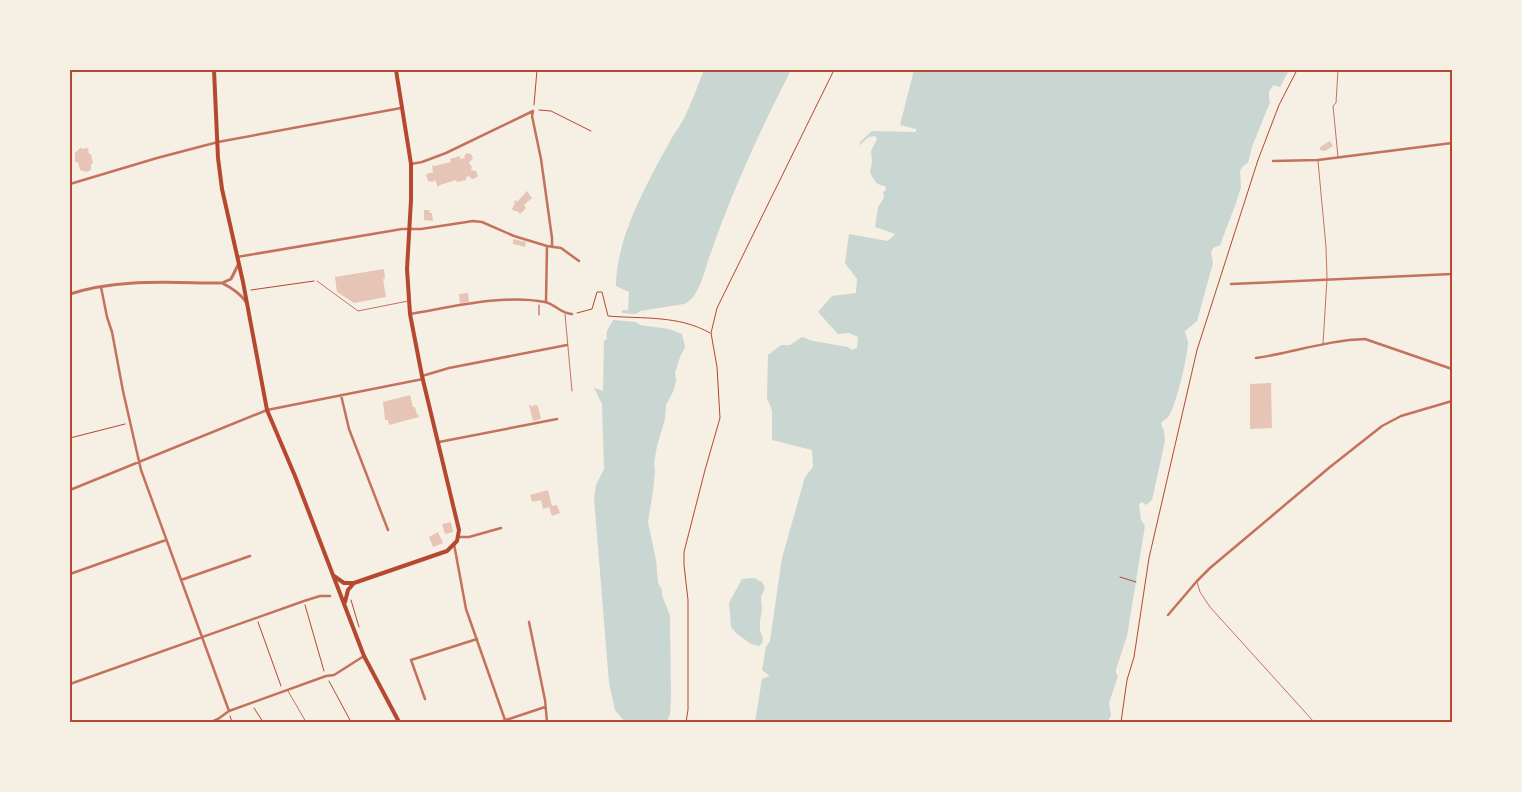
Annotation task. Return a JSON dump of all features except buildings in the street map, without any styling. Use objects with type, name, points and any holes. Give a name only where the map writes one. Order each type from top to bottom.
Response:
[{"type":"main road","points":[[214,70],[218,158],[222,189],[267,410],[364,656],[399,722]]},
{"type":"main road","points":[[333,575],[344,583],[354,583],[441,553],[454,544],[458,537],[458,523],[422,378],[408,301],[411,164],[396,70]]},
{"type":"main road","points":[[345,605],[348,590],[354,583]]},
{"type":"street","points":[[70,184],[218,142],[403,107]]},
{"type":"street","points":[[411,164],[446,153],[533,111]]},
{"type":"street","points":[[533,111],[532,116],[546,195],[552,247]]},
{"type":"street","points":[[1273,161],[1338,158],[1452,143]]},
{"type":"street","points":[[237,257],[410,229],[474,221],[482,222],[514,236],[547,246],[561,248],[579,261]]},
{"type":"street","points":[[546,302],[547,246]]},
{"type":"street","points":[[70,294],[101,285],[125,282],[222,283],[231,279],[238,265]]},
{"type":"street","points":[[1231,284],[1452,274]]},
{"type":"street","points":[[222,283],[237,292],[246,302]]},
{"type":"street","points":[[101,285],[140,462],[180,580],[229,711]]},
{"type":"street","points":[[410,314],[493,301],[520,300],[546,302],[565,314],[572,314]]},
{"type":"street","points":[[1256,358],[1280,355],[1350,340],[1365,339],[1452,369]]},
{"type":"street","points":[[70,490],[267,410],[422,378],[449,368],[567,345]]},
{"type":"street","points":[[341,395],[349,429],[388,530]]},
{"type":"street","points":[[1168,615],[1196,581],[1288,502],[1382,426],[1401,416],[1452,401]]},
{"type":"street","points":[[439,442],[557,419]]},
{"type":"street","points":[[458,537],[469,537],[501,528]]},
{"type":"street","points":[[70,574],[166,540]]},
{"type":"street","points":[[454,544],[466,608],[505,720]]},
{"type":"street","points":[[180,580],[250,556]]},
{"type":"street","points":[[70,684],[304,601],[320,596],[330,596]]},
{"type":"street","points":[[529,622],[546,707],[547,722]]},
{"type":"street","points":[[425,699],[411,660],[477,639]]},
{"type":"street","points":[[211,722],[229,711],[326,676],[334,675],[364,656]]},
{"type":"street","points":[[500,722],[546,707]]},
{"type":"lane","points":[[1338,70],[1336,103],[1333,106],[1338,158]]},
{"type":"lane","points":[[1318,160],[1327,279],[1323,345]]},
{"type":"lane","points":[[317,281],[358,311],[408,301]]},
{"type":"lane","points":[[565,314],[572,391]]},
{"type":"lane","points":[[1196,581],[1200,592],[1210,607],[1314,722]]},
{"type":"lane","points":[[288,690],[306,722]]},
{"type":"path","points":[[537,70],[533,111],[551,111],[590,130]]},
{"type":"path","points":[[686,722],[688,710],[688,600],[684,552],[702,479],[720,418],[717,367],[711,333],[717,308],[834,70]]},
{"type":"path","points":[[1121,722],[1127,680],[1134,657],[1149,558],[1197,350],[1258,160],[1279,105],[1297,70]]},
{"type":"path","points":[[244,290],[317,281]]},
{"type":"path","points":[[572,314],[592,309],[597,292],[602,292],[608,316],[684,322],[698,326],[711,333]]},
{"type":"path","points":[[539,314],[540,302]]},
{"type":"path","points":[[70,438],[131,423]]},
{"type":"path","points":[[1120,577],[1136,582]]},
{"type":"path","points":[[350,598],[361,633]]},
{"type":"path","points":[[304,601],[326,676],[351,722]]},
{"type":"path","points":[[256,618],[284,692]]},
{"type":"path","points":[[251,703],[264,722]]},
{"type":"path","points":[[229,711],[232,722]]},
{"type":"shaded area","points":[[704,70],[791,70],[768,115],[737,185],[701,283],[694,296],[684,304],[640,311],[636,314],[622,313],[622,310],[628,310],[629,292],[616,286],[617,267],[628,228],[644,189],[684,119]]},
{"type":"shaded area","points":[[914,70],[1289,70],[1280,87],[1274,85],[1270,91],[1270,102],[1252,147],[1248,163],[1240,171],[1241,187],[1236,203],[1220,245],[1213,248],[1211,253],[1213,263],[1197,321],[1185,331],[1188,342],[1186,358],[1172,410],[1161,423],[1165,441],[1152,500],[1146,505],[1142,502],[1139,504],[1141,520],[1145,526],[1127,636],[1116,669],[1118,676],[1109,703],[1111,716],[1107,722],[755,722],[762,679],[770,676],[762,670],[766,647],[770,641],[782,558],[805,477],[813,467],[812,450],[772,440],[772,411],[767,398],[768,355],[781,345],[790,345],[802,337],[813,341],[848,347],[852,350],[857,348],[858,337],[849,333],[838,334],[818,312],[832,296],[856,293],[857,279],[845,263],[849,234],[888,241],[895,234],[875,227],[878,207],[884,198],[883,192],[886,190],[885,186],[876,182],[870,172],[872,162],[871,151],[877,139],[875,136],[869,137],[858,146],[872,131],[916,132],[916,129],[900,125]]},
{"type":"shaded area","points":[[613,320],[636,322],[640,325],[669,329],[682,334],[685,347],[675,373],[674,390],[666,405],[665,419],[657,446],[648,522],[656,560],[658,583],[670,616],[671,697],[670,714],[667,722],[625,722],[615,710],[609,683],[594,498],[596,485],[604,469],[602,404],[594,388],[603,391],[604,341],[607,339],[607,331]]},
{"type":"shaded area","points":[[754,578],[762,582],[765,588],[761,597],[762,610],[760,621],[760,631],[763,638],[759,646],[751,644],[731,627],[729,603],[742,579]]}]
